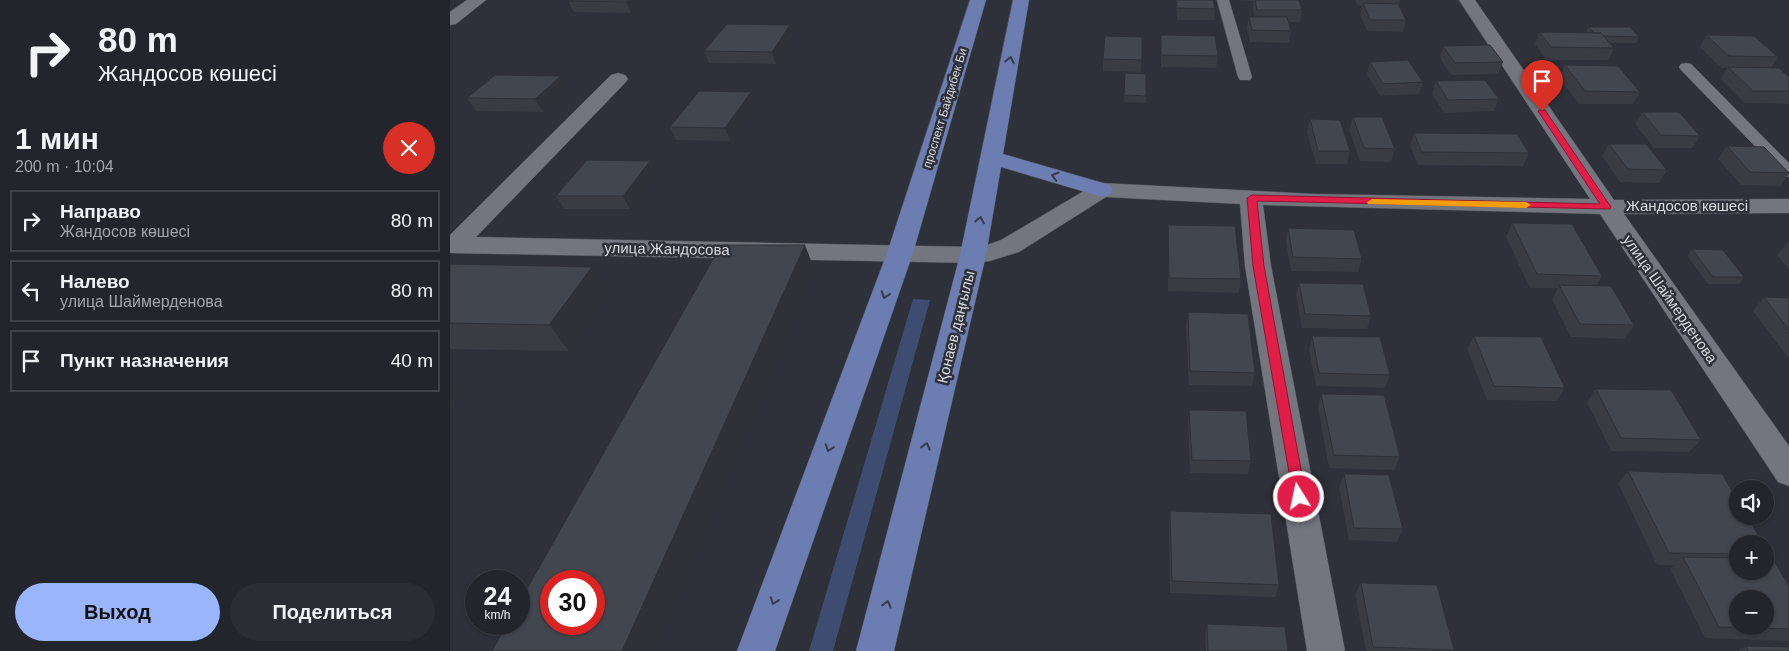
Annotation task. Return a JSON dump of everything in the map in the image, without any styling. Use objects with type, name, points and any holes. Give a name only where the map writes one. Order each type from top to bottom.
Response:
[{"type":"main road","name":"проспект Байдибек Би","points":[[900,253],[978,0]]},
{"type":"main road","name":"Қонаев даңғылы","points":[[875,651],[973,255],[1021,0]]},
{"type":"main road","points":[[992,158],[1102,190]]},
{"type":"main road","points":[[756,651],[900,253]]},
{"type":"street","points":[[450,20],[478,0]]},
{"type":"street","name":"улица Шаймерденова","points":[[1468,0],[1606,207],[1789,472]]},
{"type":"street","points":[[452,245],[618,79]]},
{"type":"street","points":[[973,255],[990,253],[1010,246],[1102,190]]},
{"type":"street","name":"Жандосов көшесі","points":[[1102,190],[1252,198],[1606,207],[1789,206]]},
{"type":"street","points":[[1252,198],[1258,266],[1326,651]]},
{"type":"street","name":"улица Жандосова","points":[[452,245],[714,259],[900,253],[973,255]]},
{"type":"lane","points":[[1223,0],[1245,77]]},
{"type":"lane","points":[[1686,67],[1789,172]]},
{"type":"shaded area","points":[[913,299],[930,300],[833,651],[809,651]]},
{"type":"building","points":[[569,0],[628,0],[626,2]]},
{"type":"building","points":[[1177,0],[1213,0],[1215,9],[1177,8]]},
{"type":"building","points":[[1255,0],[1299,0],[1302,10],[1257,10]]},
{"type":"building","points":[[1363,3],[1398,4],[1406,20],[1370,20]]},
{"type":"building","points":[[1249,17],[1287,17],[1291,31],[1252,30]]},
{"type":"building","points":[[727,24],[790,25],[772,52],[704,51]]},
{"type":"building","points":[[1589,27],[1630,27],[1639,37],[1604,36],[1601,33],[1594,33]]},
{"type":"building","points":[[1539,32],[1601,33],[1614,48],[1551,47]]},
{"type":"building","points":[[1161,35],[1215,36],[1218,56],[1161,55]]},
{"type":"building","points":[[1706,35],[1754,36],[1778,57],[1729,56]]},
{"type":"building","points":[[1105,36],[1142,37],[1142,60],[1103,59]]},
{"type":"building","points":[[1490,45],[1503,62],[1455,63],[1443,46]]},
{"type":"building","points":[[1408,60],[1423,82],[1383,84],[1370,62]]},
{"type":"building","points":[[1565,65],[1618,66],[1640,92],[1585,91]]},
{"type":"building","points":[[1728,67],[1779,68],[1789,77],[1789,91],[1753,91]]},
{"type":"building","points":[[1125,73],[1146,74],[1146,96],[1124,95]]},
{"type":"building","points":[[495,75],[561,76],[535,99],[467,98]]},
{"type":"building","points":[[1485,80],[1499,99],[1448,100],[1436,81]]},
{"type":"building","points":[[699,91],[751,92],[725,128],[670,127]]},
{"type":"building","points":[[1642,112],[1679,112],[1700,136],[1661,135]]},
{"type":"building","points":[[1353,117],[1382,117],[1395,149],[1364,148]]},
{"type":"building","points":[[1310,119],[1340,120],[1350,151],[1318,151]]},
{"type":"building","points":[[1414,133],[1517,134],[1529,153],[1422,152]]},
{"type":"building","points":[[1609,144],[1646,144],[1667,170],[1628,169]]},
{"type":"building","points":[[1727,146],[1764,147],[1789,173],[1750,172]]},
{"type":"building","points":[[587,160],[650,161],[623,196],[556,196]]},
{"type":"building","points":[[1512,223],[1572,224],[1602,276],[1537,274]]},
{"type":"building","points":[[1168,225],[1235,226],[1241,279],[1169,278]]},
{"type":"building","points":[[1288,228],[1354,230],[1362,259],[1293,257]]},
{"type":"building","points":[[721,245],[805,245],[622,651],[492,651],[501,635],[530,635],[530,584]]},
{"type":"building","points":[[1692,249],[1723,250],[1744,277],[1713,277]]},
{"type":"building","points":[[450,264],[592,267],[549,325],[450,323]]},
{"type":"building","points":[[1299,283],[1363,284],[1371,316],[1305,314]]},
{"type":"building","points":[[1559,285],[1611,286],[1634,325],[1580,324]]},
{"type":"building","points":[[1764,297],[1789,298],[1789,330]]},
{"type":"building","points":[[1188,312],[1248,314],[1255,373],[1190,371]]},
{"type":"building","points":[[1312,336],[1380,337],[1390,375],[1319,373]]},
{"type":"building","points":[[1474,336],[1541,337],[1565,388],[1494,386]]},
{"type":"building","points":[[1596,389],[1671,390],[1701,440],[1621,438]]},
{"type":"building","points":[[1321,394],[1384,395],[1400,457],[1334,455]]},
{"type":"building","points":[[1189,410],[1246,411],[1251,461],[1192,460]]},
{"type":"building","points":[[1628,471],[1722,474],[1729,486],[1729,525],[1752,525],[1758,535],[1729,535],[1729,554],[1669,553]]},
{"type":"building","points":[[1344,474],[1389,475],[1403,529],[1354,528]]},
{"type":"building","points":[[1170,511],[1271,514],[1279,585],[1172,581]]},
{"type":"building","points":[[1683,557],[1729,558],[1729,580],[1774,580],[1774,561],[1789,586],[1789,629],[1774,629],[1774,590],[1729,590],[1729,627],[1719,627]]},
{"type":"building","points":[[1361,583],[1437,585],[1454,650],[1373,647]]},
{"type":"building","points":[[1207,624],[1285,627],[1288,651],[1208,651]]},
{"type":"building","points":[[1746,646],[1789,647],[1789,651],[1748,651]]},
{"type":"slow traffic","points":[[1372,202],[1526,205]]},
{"type":"route","points":[[1299,497],[1258,266],[1252,198],[1606,207],[1542,111]]}]
